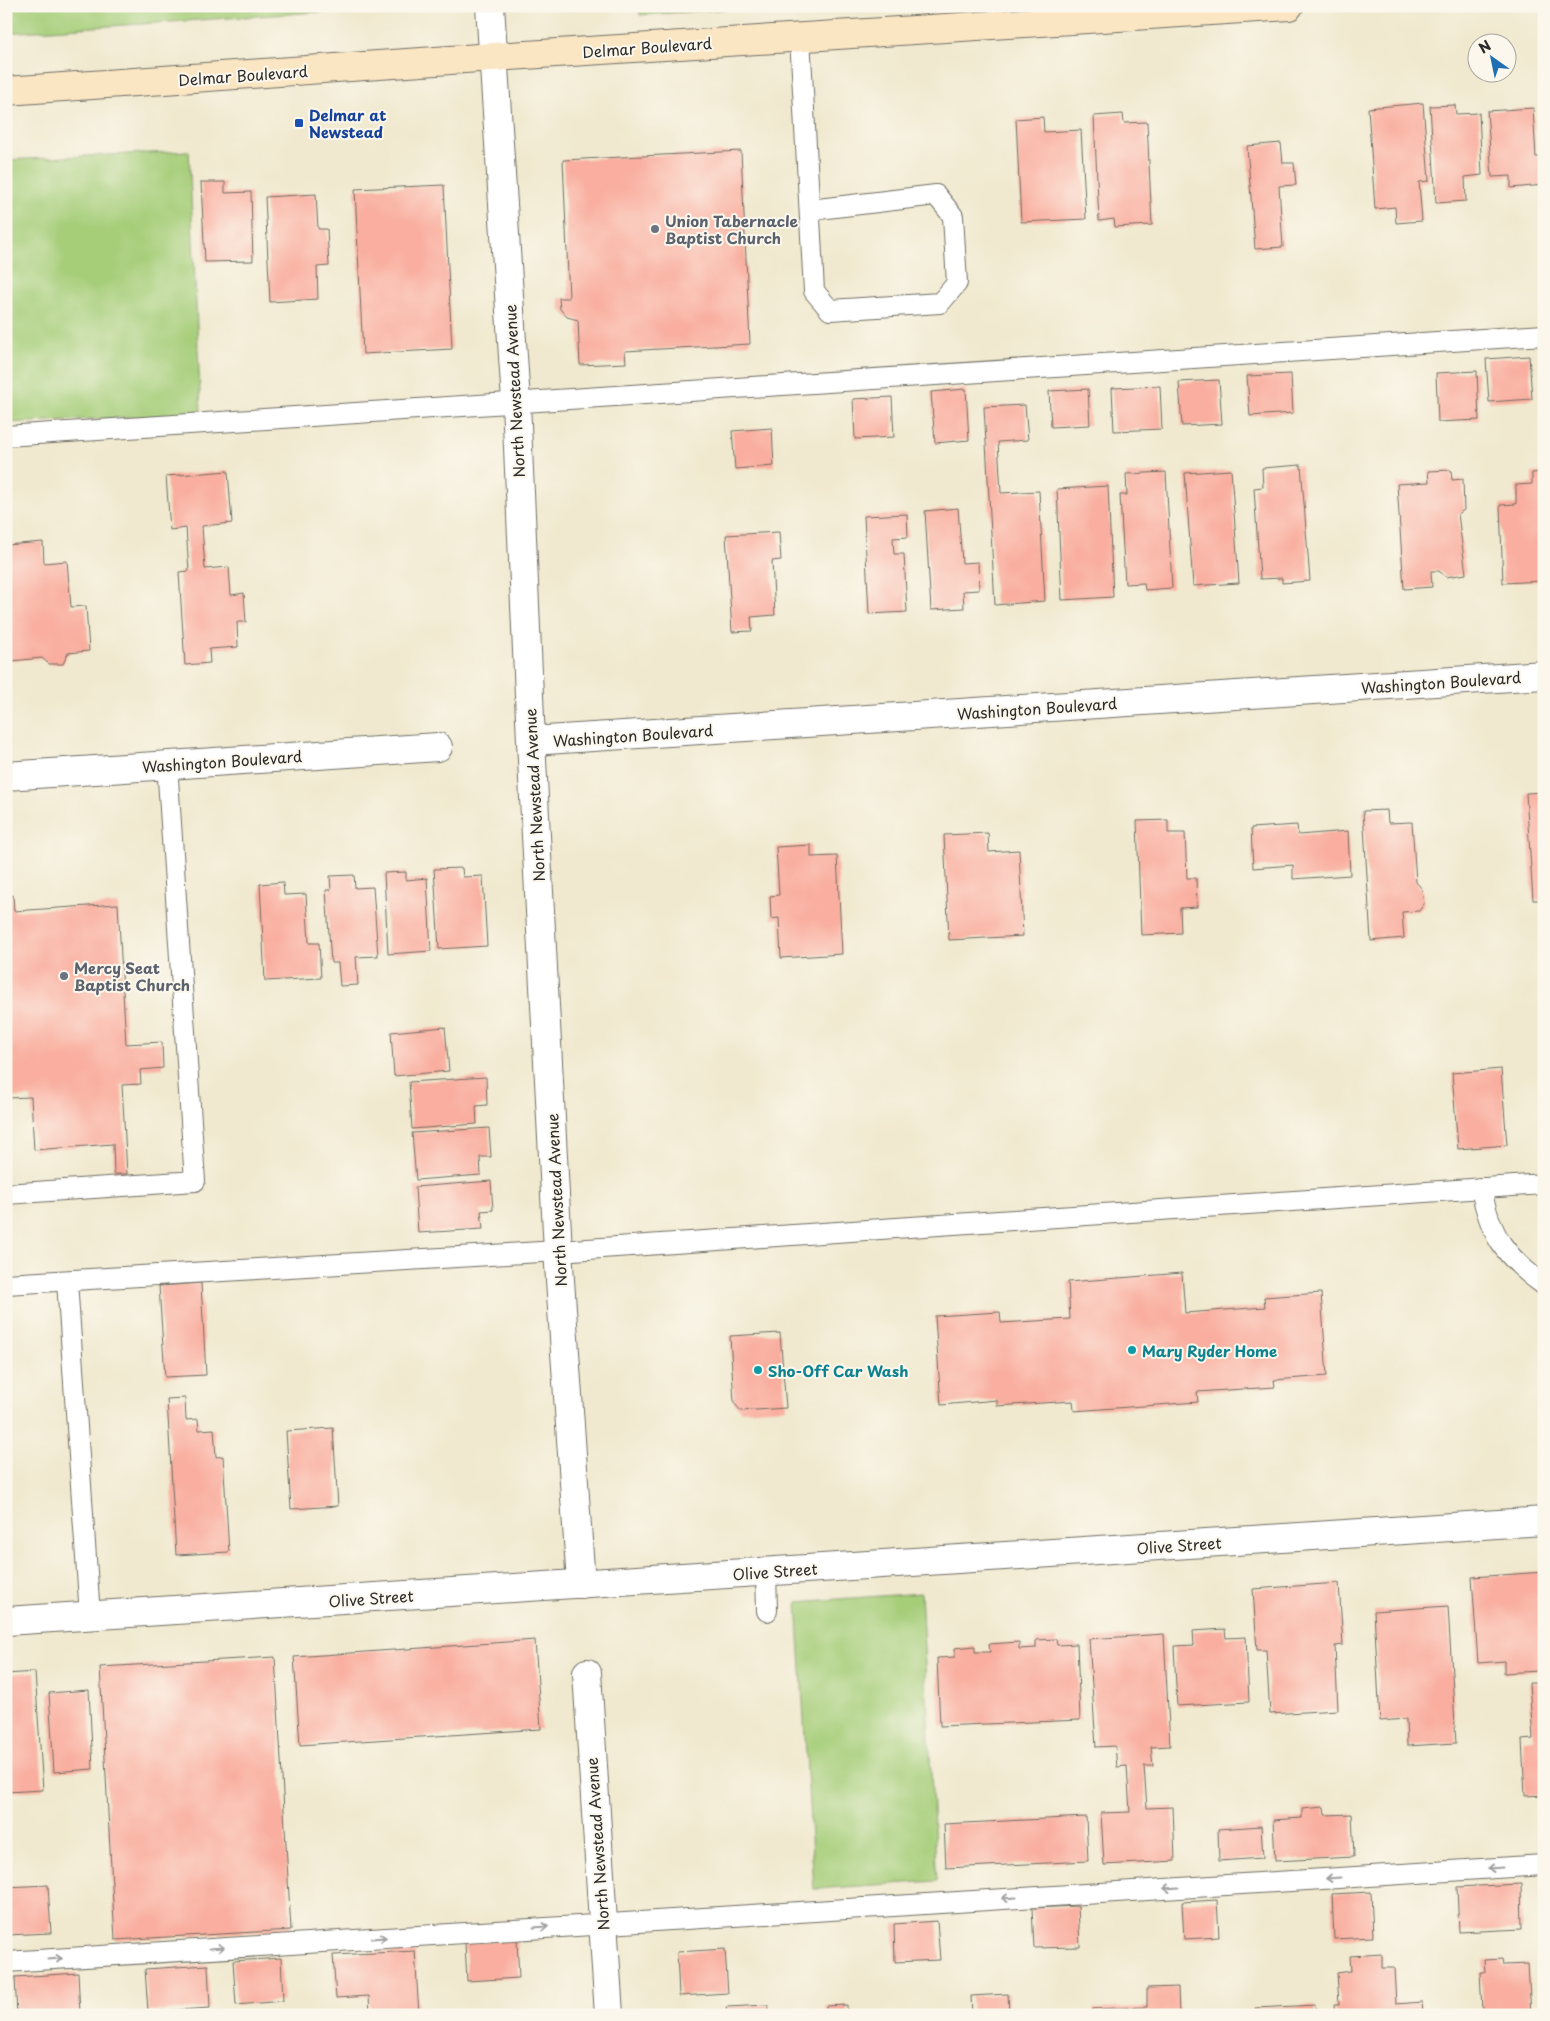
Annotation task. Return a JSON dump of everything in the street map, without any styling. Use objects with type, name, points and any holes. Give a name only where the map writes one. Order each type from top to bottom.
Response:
[{"type":"main road","name":"Delmar Boulevard","points":[[6,91],[493,57],[1289,6]]},
{"type":"street","name":"North Newstead Avenue","points":[[490,6],[516,402],[531,741],[558,1251],[581,1584]]},
{"type":"street","name":"Washington Boulevard","points":[[531,741],[1544,675]]},
{"type":"street","name":"Washington Boulevard","points":[[6,776],[438,747]]},
{"type":"street","name":"Olive Street","points":[[6,1622],[1544,1521]]},
{"type":"street","name":"North Newstead Avenue","points":[[587,1673],[609,2015]]},
{"type":"lane","points":[[800,38],[814,291],[830,310],[940,303],[957,283],[953,216],[936,195],[810,210]]},
{"type":"lane","points":[[6,436],[1544,335]]},
{"type":"lane","points":[[6,1194],[195,1181],[167,764]]},
{"type":"lane","points":[[6,1284],[558,1251],[1544,1184]]},
{"type":"lane","points":[[1481,1188],[1486,1212],[1494,1233],[1502,1246],[1523,1270],[1544,1285]]},
{"type":"lane","points":[[67,1280],[90,1616]]},
{"type":"lane","points":[[766,1572],[766,1611]]},
{"type":"lane","points":[[6,1962],[1544,1865]]},
{"type":"green space","points":[[6,6],[408,6],[6,33]]},
{"type":"green space","points":[[639,6],[743,6],[743,8],[640,15]]},
{"type":"green space","points":[[189,151],[201,414],[6,423],[6,160]]},
{"type":"green space","points":[[921,1593],[937,1881],[814,1889],[797,1602]]},
{"type":"building","points":[[1423,103],[1429,181],[1419,182],[1422,221],[1396,223],[1395,207],[1375,209],[1368,108]]},
{"type":"building","points":[[1455,105],[1456,114],[1479,113],[1482,175],[1465,177],[1466,201],[1436,203],[1430,106]]},
{"type":"building","points":[[1533,108],[1536,157],[1543,157],[1544,185],[1511,188],[1511,176],[1492,177],[1487,111]]},
{"type":"building","points":[[1123,114],[1124,123],[1147,122],[1152,225],[1115,227],[1114,219],[1099,221],[1094,116]]},
{"type":"building","points":[[1043,117],[1044,132],[1081,130],[1086,219],[1021,222],[1016,119]]},
{"type":"building","points":[[1281,143],[1283,163],[1294,163],[1296,185],[1279,186],[1283,247],[1255,249],[1247,146]]},
{"type":"building","name":"Union Tabernacle Baptist Church","points":[[741,151],[750,344],[625,351],[626,363],[580,365],[578,320],[567,317],[560,309],[559,298],[569,298],[563,160]]},
{"type":"building","points":[[201,182],[225,182],[225,193],[251,192],[253,261],[205,262]]},
{"type":"building","points":[[444,185],[452,349],[363,354],[355,189]]},
{"type":"building","points":[[316,194],[318,229],[327,229],[329,266],[317,267],[318,299],[270,302],[265,197]]},
{"type":"building","points":[[1529,356],[1532,399],[1489,402],[1486,359]]},
{"type":"building","points":[[1477,371],[1479,420],[1438,422],[1436,373]]},
{"type":"building","points":[[1291,374],[1293,413],[1250,416],[1247,376]]},
{"type":"building","points":[[1219,380],[1222,424],[1182,426],[1179,382]]},
{"type":"building","points":[[1160,386],[1162,429],[1114,431],[1112,388]]},
{"type":"building","points":[[966,389],[969,440],[935,443],[931,392]]},
{"type":"building","points":[[1088,389],[1090,425],[1051,427],[1049,391]]},
{"type":"building","points":[[892,397],[894,437],[855,439],[853,399]]},
{"type":"building","points":[[1025,405],[1028,440],[998,442],[1001,493],[1039,491],[1045,601],[995,605],[984,407]]},
{"type":"building","points":[[772,428],[774,466],[735,469],[732,431]]},
{"type":"building","points":[[1301,465],[1310,581],[1282,583],[1282,578],[1260,579],[1254,488],[1263,487],[1262,468]]},
{"type":"building","points":[[1231,470],[1239,583],[1193,586],[1185,473]]},
{"type":"building","points":[[1451,470],[1452,480],[1463,479],[1464,510],[1458,514],[1466,574],[1446,577],[1439,571],[1431,571],[1432,587],[1404,589],[1397,484],[1429,482],[1428,471]]},
{"type":"building","points":[[228,471],[232,523],[202,526],[205,569],[229,567],[231,595],[244,593],[246,622],[237,622],[238,647],[209,649],[210,663],[185,665],[179,572],[189,571],[186,528],[170,530],[166,476]]},
{"type":"building","points":[[1166,472],[1172,588],[1145,590],[1144,583],[1125,584],[1120,495],[1127,495],[1126,474]]},
{"type":"building","points":[[1544,472],[1544,581],[1503,583],[1500,505],[1516,504],[1516,485],[1532,484],[1532,473]]},
{"type":"building","points":[[1108,486],[1113,597],[1062,600],[1057,489]]},
{"type":"building","points":[[958,508],[962,563],[978,562],[979,590],[963,591],[964,608],[931,610],[925,511]]},
{"type":"building","points":[[907,514],[908,537],[893,538],[894,554],[904,554],[907,612],[869,614],[864,516]]},
{"type":"building","points":[[779,532],[781,560],[772,561],[775,615],[751,617],[752,631],[732,632],[726,535]]},
{"type":"building","points":[[43,542],[44,563],[67,561],[71,607],[86,606],[89,651],[68,653],[63,664],[49,664],[42,658],[11,661],[6,610],[6,545]]},
{"type":"building","points":[[1544,792],[1544,900],[1533,900],[1526,793]]},
{"type":"building","points":[[1387,810],[1388,823],[1412,822],[1416,882],[1422,889],[1424,904],[1419,911],[1402,912],[1404,938],[1371,941],[1363,811]]},
{"type":"building","points":[[1168,820],[1168,833],[1185,833],[1187,878],[1196,878],[1197,907],[1180,908],[1181,933],[1141,935],[1137,821]]},
{"type":"building","points":[[1297,825],[1298,835],[1348,831],[1350,875],[1293,879],[1293,865],[1253,868],[1251,828]]},
{"type":"building","points":[[988,833],[989,852],[1019,850],[1023,936],[949,940],[944,835]]},
{"type":"building","points":[[811,845],[811,857],[837,856],[842,954],[781,958],[779,918],[771,919],[770,896],[779,895],[776,847]]},
{"type":"building","points":[[462,868],[463,877],[483,876],[487,946],[439,949],[434,869]]},
{"type":"building","points":[[406,872],[406,880],[427,878],[431,951],[388,954],[384,873]]},
{"type":"building","points":[[354,875],[355,888],[373,887],[378,956],[356,957],[358,985],[340,986],[338,963],[331,963],[326,890],[331,890],[330,876]]},
{"type":"building","points":[[283,882],[284,895],[306,894],[309,943],[319,943],[321,978],[265,981],[260,884]]},
{"type":"building","name":"Mercy Seat Baptist Church","points":[[13,895],[14,911],[118,904],[126,1044],[162,1042],[163,1068],[140,1070],[141,1084],[122,1085],[127,1174],[114,1174],[113,1144],[34,1150],[31,1097],[6,1098],[6,896]]},
{"type":"building","points":[[445,1027],[449,1071],[394,1076],[391,1032]]},
{"type":"building","points":[[1501,1069],[1507,1145],[1458,1149],[1452,1073]]},
{"type":"building","points":[[486,1077],[487,1105],[476,1106],[477,1124],[412,1129],[409,1082]]},
{"type":"building","points":[[489,1128],[491,1157],[480,1157],[481,1175],[416,1180],[412,1133]]},
{"type":"building","points":[[491,1181],[493,1210],[481,1211],[483,1229],[418,1233],[415,1187]]},
{"type":"building","name":"Mary Ryder Home","points":[[1182,1273],[1185,1313],[1265,1307],[1264,1297],[1321,1293],[1327,1376],[1274,1380],[1275,1387],[1197,1392],[1198,1402],[1074,1411],[1073,1401],[997,1406],[997,1400],[941,1405],[935,1316],[1000,1312],[1001,1323],[1070,1319],[1068,1282]]},
{"type":"building","points":[[201,1283],[206,1375],[165,1377],[159,1286]]},
{"type":"building","name":"Sho-Off Car Wash","points":[[780,1333],[786,1408],[741,1411],[734,1403],[730,1336]]},
{"type":"building","points":[[185,1398],[186,1420],[198,1419],[199,1430],[214,1429],[216,1457],[223,1456],[229,1552],[176,1555],[167,1399]]},
{"type":"building","points":[[333,1428],[338,1506],[291,1509],[286,1431]]},
{"type":"building","points":[[1544,1572],[1544,1795],[1525,1796],[1522,1740],[1533,1739],[1529,1683],[1540,1683],[1539,1671],[1504,1673],[1504,1661],[1478,1663],[1472,1577]]},
{"type":"building","points":[[1339,1583],[1343,1645],[1335,1646],[1338,1710],[1270,1714],[1266,1650],[1257,1650],[1253,1589]]},
{"type":"building","points":[[1448,1606],[1456,1743],[1407,1746],[1406,1719],[1380,1721],[1374,1611]]},
{"type":"building","points":[[1225,1629],[1226,1638],[1246,1637],[1249,1702],[1177,1706],[1174,1646],[1194,1645],[1193,1631]]},
{"type":"building","points":[[1164,1634],[1170,1746],[1151,1747],[1153,1766],[1144,1766],[1147,1808],[1173,1807],[1175,1861],[1104,1865],[1101,1813],[1130,1812],[1127,1766],[1117,1767],[1115,1746],[1096,1747],[1089,1639]]},
{"type":"building","points":[[1056,1639],[1057,1645],[1077,1644],[1080,1720],[940,1726],[937,1658],[955,1657],[955,1648],[975,1646],[975,1652],[990,1652],[989,1644],[1019,1642],[1019,1649],[1036,1648],[1036,1640]]},
{"type":"building","points":[[535,1640],[541,1729],[300,1745],[294,1657]]},
{"type":"building","points":[[275,1657],[291,1930],[115,1940],[100,1667]]},
{"type":"building","points":[[35,1672],[43,1790],[6,1792],[6,1674]]},
{"type":"building","points":[[89,1690],[93,1769],[54,1772],[49,1693]]},
{"type":"building","points":[[1324,1807],[1325,1815],[1352,1814],[1354,1857],[1275,1861],[1273,1820],[1302,1818],[1302,1809]]},
{"type":"building","points":[[1086,1817],[1088,1861],[946,1868],[944,1824]]},
{"type":"building","points":[[1261,1826],[1263,1858],[1219,1861],[1218,1829]]},
{"type":"building","points":[[1521,1884],[1522,1929],[1459,1932],[1457,1887]]},
{"type":"building","points":[[48,1885],[51,1933],[6,1935],[6,1887]]},
{"type":"building","points":[[1371,1892],[1373,1937],[1334,1939],[1332,1894]]},
{"type":"building","points":[[1217,1900],[1219,1937],[1184,1939],[1182,1902]]},
{"type":"building","points":[[1078,1906],[1080,1947],[1034,1948],[1032,1908]]},
{"type":"building","points":[[937,1921],[940,1960],[895,1962],[894,1924]]},
{"type":"building","points":[[517,1940],[519,1978],[467,1981],[465,1943]]},
{"type":"building","points":[[725,1949],[728,1993],[679,1996],[677,1952]]},
{"type":"building","points":[[415,1951],[419,2015],[370,2015],[369,1996],[336,1998],[333,1955]]},
{"type":"building","points":[[1382,1954],[1382,1968],[1394,1968],[1396,2004],[1422,2002],[1423,2015],[1335,2015],[1334,2004],[1339,2004],[1337,1973],[1351,1971],[1350,1956]]},
{"type":"building","points":[[281,1958],[283,2001],[236,2005],[233,1961]]},
{"type":"building","points":[[1502,1959],[1503,1965],[1528,1964],[1531,2015],[1464,2015],[1464,2013],[1482,2011],[1480,1972],[1485,1972],[1484,1960]]},
{"type":"building","points":[[208,1965],[210,2008],[148,2012],[145,1969]]},
{"type":"building","points":[[78,1973],[80,2014],[17,2015],[15,1977]]},
{"type":"building","points":[[1178,1987],[1179,2015],[1093,2015],[1093,2009],[1147,2007],[1147,1988]]},
{"type":"building","points":[[1008,1994],[1009,2015],[972,2015],[971,1996]]},
{"type":"building","points":[[768,2005],[768,2015],[727,2015],[726,2007]]},
{"type":"building","points":[[847,2005],[847,2015],[827,2015],[826,2006]]},
{"type":"building","points":[[1315,2005],[1316,2015],[1256,2015],[1255,2008]]},
{"type":"place","name":"Delmar at Newstead","points":[[299,123]]},
{"type":"place","name":"Union Tabernacle Baptist Church","points":[[655,229]]},
{"type":"place","name":"Mercy Seat Baptist Church","points":[[64,976]]},
{"type":"place","name":"Mary Ryder Home","points":[[1132,1350]]},
{"type":"place","name":"Sho-Off Car Wash","points":[[758,1370]]}]
